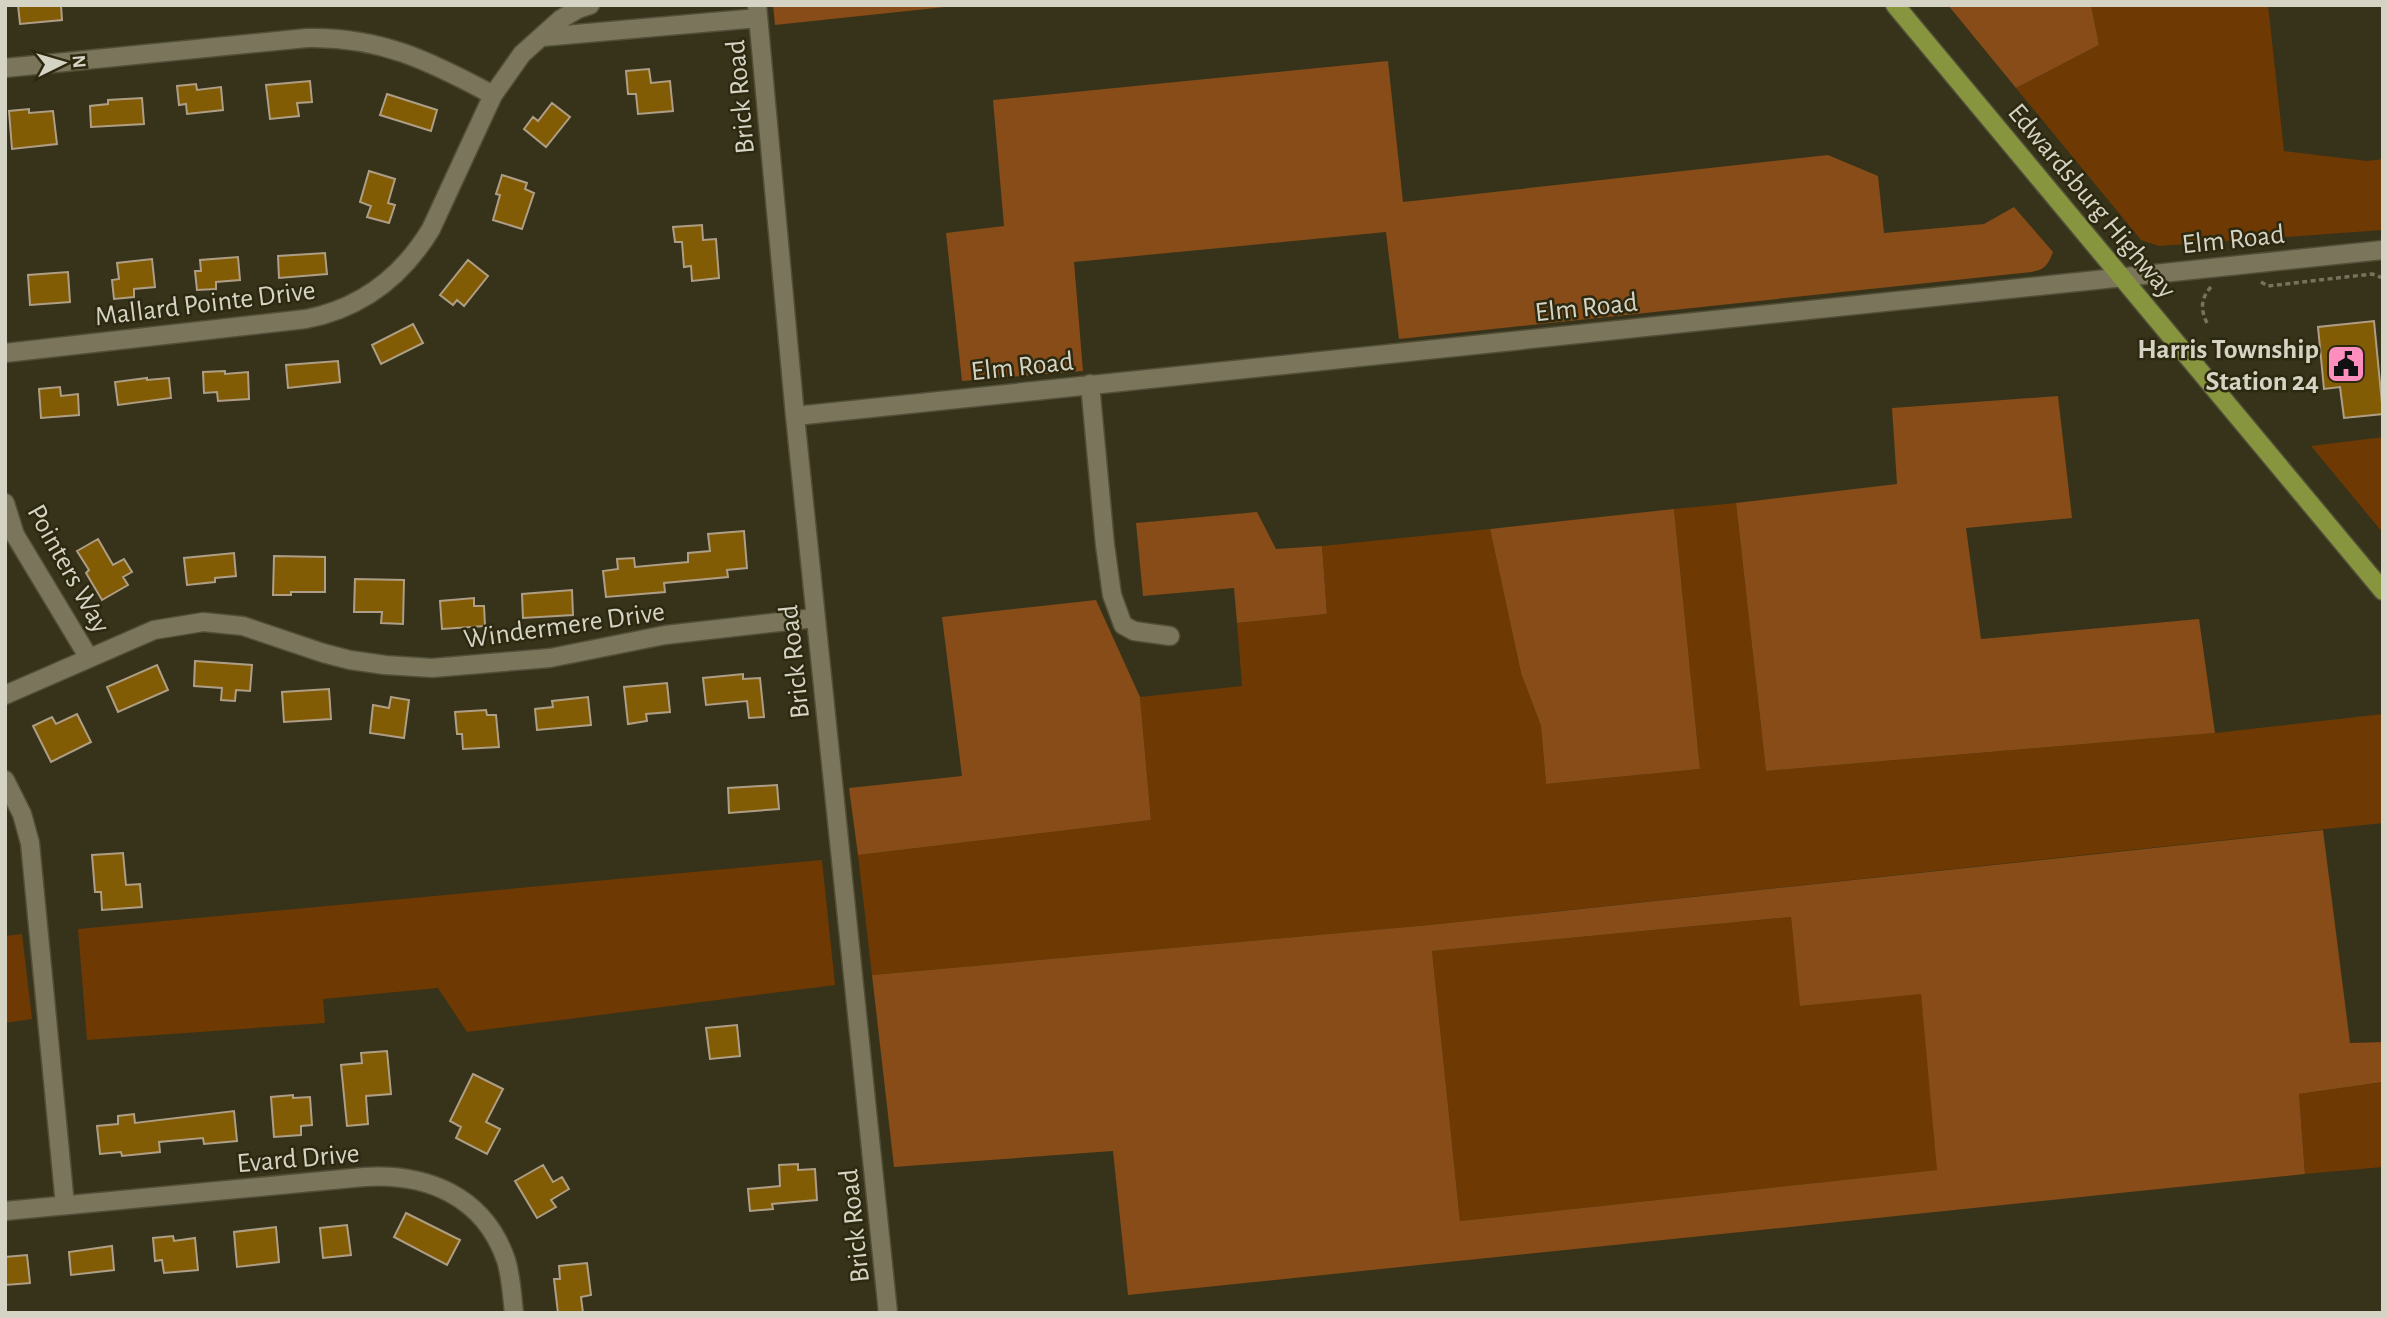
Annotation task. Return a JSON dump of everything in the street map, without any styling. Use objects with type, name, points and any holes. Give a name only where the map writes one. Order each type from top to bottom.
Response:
[{"type":"main road","name":"Edwardsburg Highway","points":[[1895,5],[2383,591]]},
{"type":"street","name":"Mallard Pointe Drive","points":[[5,353],[306,319],[346,308],[366,298],[393,277],[431,229],[493,95],[522,54],[561,19],[590,5]]},
{"type":"street","points":[[542,37],[758,12]]},
{"type":"street","name":"Brick Road","points":[[758,12],[794,415],[888,1313]]},
{"type":"street","points":[[5,68],[328,37],[388,46],[461,77],[493,95]]},
{"type":"street","name":"Elm Road","points":[[794,415],[2383,250]]},
{"type":"street","points":[[1090,384],[1112,595],[1123,625],[1134,632],[1170,636]]},
{"type":"street","name":"Pointers Way","points":[[5,503],[20,544],[89,658]]},
{"type":"street","name":"Windermere Drive","points":[[5,695],[154,630],[203,622],[243,626],[350,660],[432,668],[550,658],[665,635],[815,618]]},
{"type":"street","points":[[5,780],[22,814],[30,843],[65,1205]]},
{"type":"street","name":"Evard Drive","points":[[5,1211],[388,1175],[421,1180],[463,1201],[482,1218],[497,1239],[506,1261],[514,1313]]},
{"type":"path","points":[[2253,277],[2268,286],[2372,274],[2383,278]]},
{"type":"path","points":[[2207,323],[2202,303],[2209,288],[2216,284]]},
{"type":"shaded area","points":[[773,5],[964,5],[775,25]]},
{"type":"shaded area","points":[[1948,5],[2091,5],[2099,45],[2016,88]]},
{"type":"shaded area","points":[[2091,5],[2268,5],[2284,151],[2367,161],[2383,159],[2383,230],[2159,246],[2141,240],[2016,88],[2099,45]]},
{"type":"shaded area","points":[[1388,61],[1403,202],[1828,155],[1878,176],[1884,233],[1984,224],[2014,207],[2053,252],[2045,266],[2028,272],[1399,339],[1386,232],[1074,262],[1083,371],[962,381],[946,233],[1004,226],[993,100]]},
{"type":"shaded area","points":[[2058,396],[2072,518],[1966,528],[1981,639],[2199,619],[2215,733],[1766,771],[1736,503],[1897,484],[1892,408]]},
{"type":"shaded area","points":[[2383,437],[2383,533],[2311,446]]},
{"type":"shaded area","points":[[1736,503],[1766,771],[2215,733],[2383,714],[2383,823],[1429,925],[872,975],[858,855],[1151,820],[1140,697],[1242,686],[1237,623],[1327,614],[1322,546],[1490,529],[1521,673],[1541,726],[1546,784],[1700,769],[1674,509]]},
{"type":"shaded area","points":[[1674,509],[1700,769],[1546,784],[1541,726],[1521,673],[1490,529]]},
{"type":"shaded area","points":[[1257,512],[1276,549],[1322,546],[1327,614],[1237,623],[1234,588],[1143,596],[1136,523]]},
{"type":"shaded area","points":[[1096,600],[1140,697],[1151,820],[858,855],[849,788],[962,776],[942,617]]},
{"type":"shaded area","points":[[2323,830],[2350,1043],[2383,1042],[2383,1082],[2299,1094],[2305,1174],[1128,1295],[1113,1151],[894,1167],[872,975],[1429,925]],"holes":[[[1791,917],[1800,1006],[1921,994],[1937,1170],[1460,1221],[1432,951]]]},
{"type":"shaded area","points":[[822,860],[835,985],[467,1032],[438,988],[323,999],[325,1023],[87,1040],[78,929]]},
{"type":"shaded area","points":[[1791,917],[1801,1006],[1921,993],[1938,1170],[1460,1221],[1432,951]]},
{"type":"shaded area","points":[[22,934],[32,1019],[5,1023],[5,936]]},
{"type":"shaded area","points":[[2383,1082],[2383,1167],[2305,1174],[2299,1094]]},
{"type":"building","points":[[18,5],[61,5],[62,20],[20,24]]},
{"type":"building","points":[[649,69],[651,83],[670,81],[673,111],[638,114],[636,94],[628,94],[626,71]]},
{"type":"building","points":[[310,81],[312,102],[297,103],[299,116],[270,119],[266,85]]},
{"type":"building","points":[[196,84],[197,90],[221,87],[223,110],[187,114],[186,104],[179,105],[177,86]]},
{"type":"building","points":[[387,94],[437,110],[431,131],[380,115]]},
{"type":"building","points":[[142,98],[144,124],[91,127],[90,106],[108,104],[108,100]]},
{"type":"building","points":[[552,103],[570,117],[546,147],[524,129],[533,117],[538,121]]},
{"type":"building","points":[[29,109],[29,113],[53,111],[57,144],[12,149],[9,111]]},
{"type":"building","points":[[369,171],[395,179],[388,203],[395,205],[389,223],[367,217],[371,206],[360,202]]},
{"type":"building","points":[[502,175],[527,183],[525,189],[534,193],[522,229],[493,220],[500,195],[496,194]]},
{"type":"building","points":[[702,225],[703,240],[716,239],[719,278],[692,281],[691,266],[684,267],[682,242],[675,242],[673,227]]},
{"type":"building","points":[[325,253],[327,274],[279,278],[278,256]]},
{"type":"building","points":[[238,257],[240,280],[216,282],[216,289],[197,290],[195,271],[201,271],[200,260]]},
{"type":"building","points":[[152,259],[155,287],[134,289],[134,297],[114,299],[112,280],[119,279],[117,263]]},
{"type":"building","points":[[468,260],[488,276],[464,306],[457,300],[453,305],[440,295]]},
{"type":"building","points":[[68,272],[70,302],[30,305],[28,275]]},
{"type":"building","points":[[2374,321],[2383,414],[2344,418],[2340,387],[2324,389],[2318,327]]},
{"type":"building","points":[[413,324],[423,343],[381,364],[372,345]]},
{"type":"building","points":[[338,361],[340,382],[288,388],[286,365]]},
{"type":"building","points":[[225,371],[225,374],[248,372],[249,399],[218,401],[217,392],[204,393],[203,372]]},
{"type":"building","points":[[169,378],[171,398],[118,405],[115,382]]},
{"type":"building","points":[[60,387],[61,396],[78,394],[79,415],[41,418],[39,389]]},
{"type":"building","points":[[744,531],[747,568],[727,570],[728,577],[664,583],[665,592],[606,597],[603,571],[618,569],[617,559],[634,558],[635,567],[688,562],[688,553],[710,551],[708,534]]},
{"type":"building","points":[[98,539],[113,565],[124,559],[132,572],[123,577],[128,585],[102,600],[77,551]]},
{"type":"building","points":[[234,553],[236,576],[215,578],[215,582],[187,585],[184,558]]},
{"type":"building","points":[[274,556],[325,557],[325,592],[273,595]]},
{"type":"building","points":[[355,579],[404,580],[403,624],[381,623],[382,612],[354,612]]},
{"type":"building","points":[[572,590],[573,615],[523,618],[522,594]]},
{"type":"building","points":[[474,598],[474,606],[484,606],[485,626],[442,629],[440,601]]},
{"type":"building","points":[[195,661],[252,665],[250,691],[236,690],[235,701],[221,700],[222,688],[194,686]]},
{"type":"building","points":[[157,665],[168,690],[118,712],[107,687]]},
{"type":"building","points":[[743,674],[743,679],[760,678],[764,717],[749,718],[747,701],[706,705],[703,678]]},
{"type":"building","points":[[667,683],[670,712],[646,714],[647,721],[628,724],[624,687]]},
{"type":"building","points":[[329,689],[331,719],[284,722],[282,692]]},
{"type":"building","points":[[391,697],[409,700],[404,738],[370,733],[373,705],[389,708]]},
{"type":"building","points":[[588,697],[591,725],[537,730],[535,709],[553,707],[552,701]]},
{"type":"building","points":[[486,710],[487,715],[496,715],[499,747],[463,749],[462,734],[457,734],[455,712]]},
{"type":"building","points":[[77,714],[91,742],[51,762],[33,726],[52,717],[56,724]]},
{"type":"building","points":[[777,785],[779,809],[729,813],[728,788]]},
{"type":"building","points":[[123,853],[126,885],[140,884],[142,907],[102,910],[101,892],[95,892],[92,855]]},
{"type":"building","points":[[737,1025],[740,1056],[710,1059],[706,1028]]},
{"type":"building","points":[[387,1051],[391,1094],[366,1096],[368,1124],[347,1126],[341,1065],[362,1063],[361,1053]]},
{"type":"building","points":[[473,1074],[503,1089],[486,1122],[500,1129],[487,1154],[456,1138],[461,1127],[450,1121]]},
{"type":"building","points":[[293,1095],[293,1098],[310,1097],[312,1125],[301,1126],[301,1135],[274,1137],[271,1097]]},
{"type":"building","points":[[234,1111],[237,1141],[204,1144],[203,1138],[159,1142],[160,1152],[122,1156],[121,1152],[100,1154],[97,1126],[118,1124],[118,1116],[134,1114],[135,1123]]},
{"type":"building","points":[[798,1164],[798,1170],[815,1169],[817,1200],[772,1204],[773,1209],[750,1211],[748,1189],[780,1186],[779,1165]]},
{"type":"building","points":[[543,1165],[553,1182],[562,1177],[569,1189],[551,1200],[556,1207],[537,1218],[515,1181]]},
{"type":"building","points":[[406,1213],[460,1240],[447,1265],[394,1237]]},
{"type":"building","points":[[347,1225],[351,1255],[323,1258],[320,1228]]},
{"type":"building","points":[[276,1227],[279,1262],[237,1267],[234,1232]]},
{"type":"building","points":[[173,1236],[174,1241],[195,1238],[198,1270],[164,1273],[162,1260],[155,1261],[153,1238]]},
{"type":"building","points":[[112,1246],[114,1270],[71,1275],[69,1252]]},
{"type":"building","points":[[27,1255],[30,1283],[5,1285],[5,1257]]},
{"type":"building","points":[[587,1263],[591,1295],[581,1297],[583,1313],[558,1313],[554,1279],[560,1279],[559,1266]]},
{"type":"place","name":"Harris Township Station 24","points":[[2346,364]]}]
